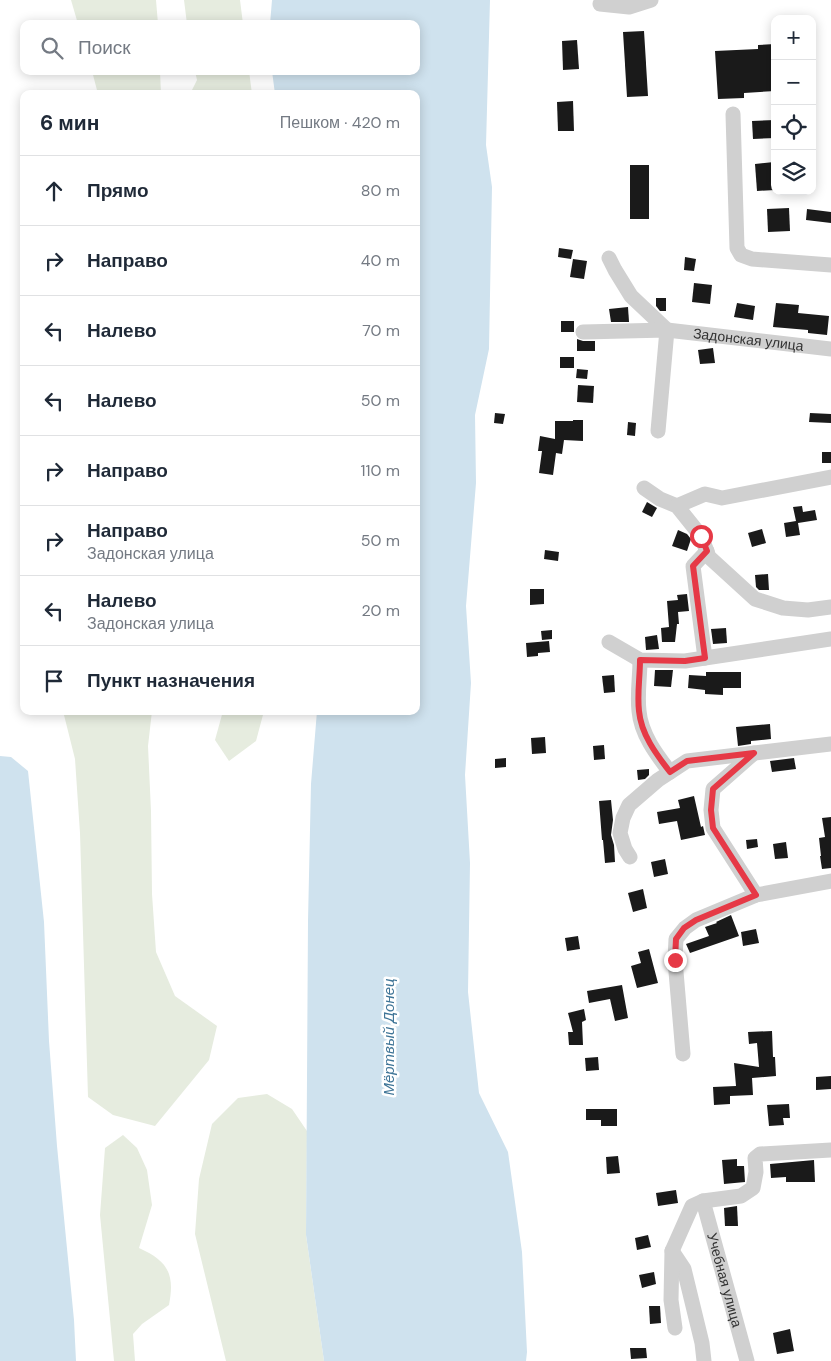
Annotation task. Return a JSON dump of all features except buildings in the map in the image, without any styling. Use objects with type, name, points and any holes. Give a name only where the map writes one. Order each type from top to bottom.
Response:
[{"type":"street","points":[[600,4],[629,7],[651,0]]},
{"type":"street","points":[[733,114],[737,248],[741,255],[752,259],[831,265]]},
{"type":"street","points":[[609,258],[631,296],[667,330],[658,431]]},
{"type":"street","name":"Задонская улица","points":[[583,332],[667,330],[831,349]]},
{"type":"street","points":[[677,506],[705,494],[722,498],[831,476]]},
{"type":"street","points":[[644,488],[660,499],[677,506],[701,536],[709,557],[755,599],[783,608],[808,610],[831,607]]},
{"type":"street","points":[[705,658],[693,566],[707,551]]},
{"type":"street","points":[[609,642],[640,660],[685,661],[831,639]]},
{"type":"street","points":[[640,660],[639,711],[642,726],[658,757],[670,772]]},
{"type":"street","points":[[630,857],[625,849],[620,833],[623,818],[629,805],[658,780],[687,761],[831,744]]},
{"type":"street","points":[[754,753],[713,789],[711,810],[713,828],[756,895]]},
{"type":"street","points":[[683,1054],[675,960],[676,939],[684,928],[696,920],[756,895],[831,881]]},
{"type":"street","points":[[675,1328],[671,1300],[672,1251],[692,1206],[703,1201],[741,1196],[753,1188],[756,1172],[755,1158],[760,1154],[831,1150]]},
{"type":"street","name":"Учебная улица","points":[[703,1201],[747,1361]]},
{"type":"street","points":[[672,1251],[684,1269],[702,1343],[704,1361]]},
{"type":"shaded area","points":[[71,0],[156,0],[158,20],[77,20]]},
{"type":"shaded area","points":[[184,0],[240,0],[242,20],[186,20]]},
{"type":"shaded area","points":[[93,75],[160,75],[161,90],[97,90]]},
{"type":"shaded area","points":[[196,75],[250,75],[251,90],[192,90],[197,80]]},
{"type":"shaded area","points":[[64,715],[152,715],[148,746],[152,894],[156,952],[175,996],[217,1026],[209,1060],[155,1126],[113,1115],[88,1097],[80,833],[75,759]]},
{"type":"shaded area","points":[[222,715],[263,715],[256,741],[229,761],[215,740]]},
{"type":"shaded area","points":[[267,1094],[292,1109],[307,1131],[306,1235],[324,1361],[226,1361],[195,1234],[199,1179],[212,1124],[238,1098]]},
{"type":"shaded area","points":[[123,1135],[137,1148],[147,1170],[152,1205],[139,1248],[157,1258],[163,1264],[170,1277],[171,1285],[169,1305],[142,1324],[133,1334],[135,1361],[114,1361],[100,1215],[105,1148]]},
{"type":"water","name":"Мёртвый Донец","points":[[272,0],[490,0],[486,145],[492,187],[489,349],[475,415],[476,483],[466,606],[471,683],[465,775],[470,863],[468,992],[479,1093],[508,1152],[522,1252],[526,1361],[324,1361],[306,1235],[311,784],[317,715],[420,715],[420,90],[274,90],[273,75],[420,75],[420,20],[270,20]]},
{"type":"water","points":[[0,756],[11,757],[28,771],[44,922],[49,1041],[76,1361],[0,1361]]},
{"type":"route","points":[[675,960],[676,939],[684,928],[696,920],[756,895],[713,828],[711,810],[713,789],[754,753],[687,761],[670,772],[649,742],[642,726],[639,711],[640,660],[685,661],[705,658],[693,566],[707,551],[701,536]]}]
